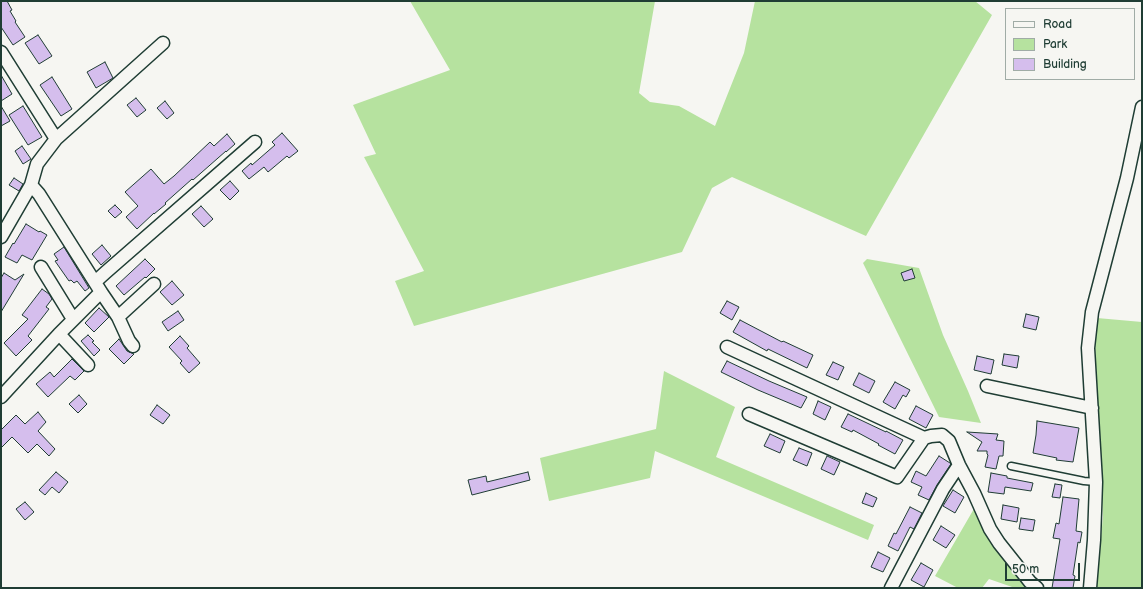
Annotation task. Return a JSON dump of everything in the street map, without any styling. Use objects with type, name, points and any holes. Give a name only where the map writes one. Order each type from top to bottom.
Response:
[{"type":"street","points":[[1,237],[31,185],[37,164],[56,139],[163,43]]},
{"type":"street","points":[[1,52],[56,139]]},
{"type":"street","points":[[1090,588],[1094,540],[1096,482],[1088,348],[1092,312],[1127,178],[1142,107]]},
{"type":"street","points":[[1,397],[73,319],[98,287],[106,272],[255,142]]},
{"type":"street","points":[[31,185],[39,194],[118,317],[129,341],[133,346]]},
{"type":"street","points":[[40,267],[73,319]]},
{"type":"street","points":[[118,317],[154,284]]},
{"type":"street","points":[[59,334],[88,365]]},
{"type":"street","points":[[727,347],[924,438]]},
{"type":"street","points":[[986,386],[1092,408]]},
{"type":"street","points":[[749,414],[897,477],[924,438],[942,435],[949,441],[959,465],[974,492],[990,529],[998,543],[1030,582],[1037,588]]},
{"type":"street","points":[[891,588],[943,489],[959,465]]},
{"type":"lane","points":[[1011,466],[1096,482]]},
{"type":"green space","points":[[410,1],[655,1],[639,93],[650,102],[679,106],[715,126],[744,53],[755,1],[975,1],[992,15],[866,236],[732,177],[712,188],[682,252],[414,326],[395,281],[424,271],[364,157],[376,154],[353,105],[450,70]]},
{"type":"green space","points":[[867,259],[919,268],[943,335],[981,423],[939,417],[863,263]]},
{"type":"green space","points":[[1097,318],[1142,322],[1142,588],[1096,588],[1103,517],[1095,341]]},
{"type":"green space","points":[[664,371],[735,407],[716,457],[874,525],[868,540],[655,451],[650,478],[549,501],[540,458],[656,429]]},
{"type":"green space","points":[[975,507],[1030,588],[1015,588],[989,579],[982,588],[958,588],[935,576]]},
{"type":"building","points":[[1,1],[7,1],[12,10],[10,11],[16,21],[15,22],[25,37],[13,45],[1,27]]},
{"type":"building","points":[[38,35],[52,56],[39,64],[25,43]]},
{"type":"building","points":[[105,62],[113,78],[96,88],[87,72]]},
{"type":"building","points":[[1,75],[12,94],[1,101]]},
{"type":"building","points":[[52,77],[72,109],[61,116],[40,85]]},
{"type":"building","points":[[136,98],[146,110],[137,117],[127,105]]},
{"type":"building","points":[[165,101],[174,113],[167,119],[157,108]]},
{"type":"building","points":[[1,106],[10,121],[1,126]]},
{"type":"building","points":[[23,106],[42,137],[28,145],[9,115]]},
{"type":"building","points":[[282,133],[298,151],[289,158],[287,156],[268,172],[264,167],[249,179],[242,171],[251,163],[252,165],[275,145],[272,142]]},
{"type":"building","points":[[227,134],[235,144],[193,180],[192,179],[137,229],[126,217],[138,206],[125,192],[151,169],[164,184],[210,142],[214,146]]},
{"type":"building","points":[[22,146],[31,159],[23,164],[15,151]]},
{"type":"building","points":[[14,178],[23,184],[19,191],[9,185]]},
{"type":"building","points":[[230,181],[239,191],[230,200],[220,190]]},
{"type":"building","points":[[115,205],[122,212],[115,218],[108,211]]},
{"type":"building","points":[[201,206],[213,219],[204,227],[192,214]]},
{"type":"building","points":[[26,224],[47,235],[32,260],[22,255],[17,263],[5,257]]},
{"type":"building","points":[[102,245],[111,256],[101,265],[92,254]]},
{"type":"building","points":[[64,247],[89,288],[85,291],[77,281],[74,283],[71,280],[69,281],[55,261],[58,260],[54,254]]},
{"type":"building","points":[[145,259],[155,269],[124,295],[116,286]]},
{"type":"building","points":[[912,269],[915,278],[904,281],[901,273]]},
{"type":"building","points":[[4,273],[15,280],[24,274],[1,312],[1,278]]},
{"type":"building","points":[[172,281],[184,295],[172,305],[160,292]]},
{"type":"building","points":[[42,289],[49,294],[52,299],[46,307],[49,309],[28,336],[32,340],[16,356],[4,343],[28,319],[22,315]]},
{"type":"building","points":[[727,301],[739,307],[732,320],[720,313]]},
{"type":"building","points":[[99,308],[109,317],[94,332],[85,323]]},
{"type":"building","points":[[178,311],[184,320],[168,331],[162,322]]},
{"type":"building","points":[[1026,314],[1039,317],[1036,330],[1023,327]]},
{"type":"building","points":[[740,320],[782,342],[783,341],[813,355],[807,368],[768,349],[767,351],[733,332]]},
{"type":"building","points":[[88,335],[94,341],[92,342],[100,350],[94,356],[81,341]]},
{"type":"building","points":[[180,336],[189,346],[187,348],[200,363],[189,373],[180,363],[182,361],[169,347]]},
{"type":"building","points":[[119,339],[127,351],[134,354],[124,364],[109,349]]},
{"type":"building","points":[[1004,354],[1019,356],[1017,368],[1002,365]]},
{"type":"building","points":[[977,356],[994,360],[991,374],[974,370]]},
{"type":"building","points":[[72,359],[84,371],[75,380],[70,376],[48,397],[36,384],[50,372],[54,377]]},
{"type":"building","points":[[727,361],[807,397],[801,408],[758,390],[721,372]]},
{"type":"building","points":[[833,362],[844,367],[838,380],[826,375]]},
{"type":"building","points":[[859,373],[875,381],[869,393],[853,385]]},
{"type":"building","points":[[895,382],[910,390],[906,397],[903,395],[895,409],[883,402]]},
{"type":"building","points":[[79,395],[87,404],[78,413],[69,404]]},
{"type":"building","points":[[818,401],[831,407],[825,420],[813,414]]},
{"type":"building","points":[[157,405],[170,415],[163,424],[150,415]]},
{"type":"building","points":[[916,406],[933,415],[926,428],[909,419]]},
{"type":"building","points":[[38,412],[46,422],[38,431],[55,449],[49,456],[37,444],[28,453],[12,437],[1,448],[1,430],[16,415],[25,424]]},
{"type":"building","points":[[848,414],[903,440],[895,454],[853,430],[852,432],[841,427]]},
{"type":"building","points":[[1037,421],[1079,428],[1073,462],[1056,460],[1057,458],[1033,453]]},
{"type":"building","points":[[967,432],[998,434],[996,440],[1004,441],[1003,456],[999,456],[996,469],[985,467],[988,455],[987,451],[977,451],[982,442]]},
{"type":"building","points":[[770,434],[785,441],[780,453],[764,446]]},
{"type":"building","points":[[799,448],[812,453],[807,466],[793,460]]},
{"type":"building","points":[[827,456],[840,462],[834,475],[821,469]]},
{"type":"building","points":[[939,456],[951,464],[929,500],[918,495],[922,487],[911,482],[916,471],[926,476]]},
{"type":"building","points":[[56,472],[68,482],[59,493],[52,487],[45,495],[39,490]]},
{"type":"building","points":[[528,472],[530,480],[472,495],[468,480],[486,476],[487,482]]},
{"type":"building","points":[[991,473],[1033,483],[1031,491],[1005,487],[1004,494],[988,492]]},
{"type":"building","points":[[1055,484],[1062,485],[1060,498],[1052,497]]},
{"type":"building","points":[[953,490],[964,497],[955,513],[943,506]]},
{"type":"building","points":[[866,493],[877,498],[873,507],[862,503]]},
{"type":"building","points":[[1063,497],[1079,499],[1076,531],[1082,532],[1080,543],[1078,542],[1073,575],[1075,576],[1073,588],[1052,588],[1060,539],[1053,538],[1056,523],[1059,524]]},
{"type":"building","points":[[25,502],[34,512],[25,520],[16,509]]},
{"type":"building","points":[[1003,505],[1019,508],[1017,522],[1001,519]]},
{"type":"building","points":[[910,507],[922,513],[914,529],[910,527],[898,551],[888,546]]},
{"type":"building","points":[[1021,518],[1035,520],[1033,531],[1019,529]]},
{"type":"building","points":[[941,526],[955,535],[946,548],[933,540]]},
{"type":"building","points":[[878,552],[890,558],[883,572],[871,567]]},
{"type":"building","points":[[921,563],[933,570],[924,587],[911,580]]}]
